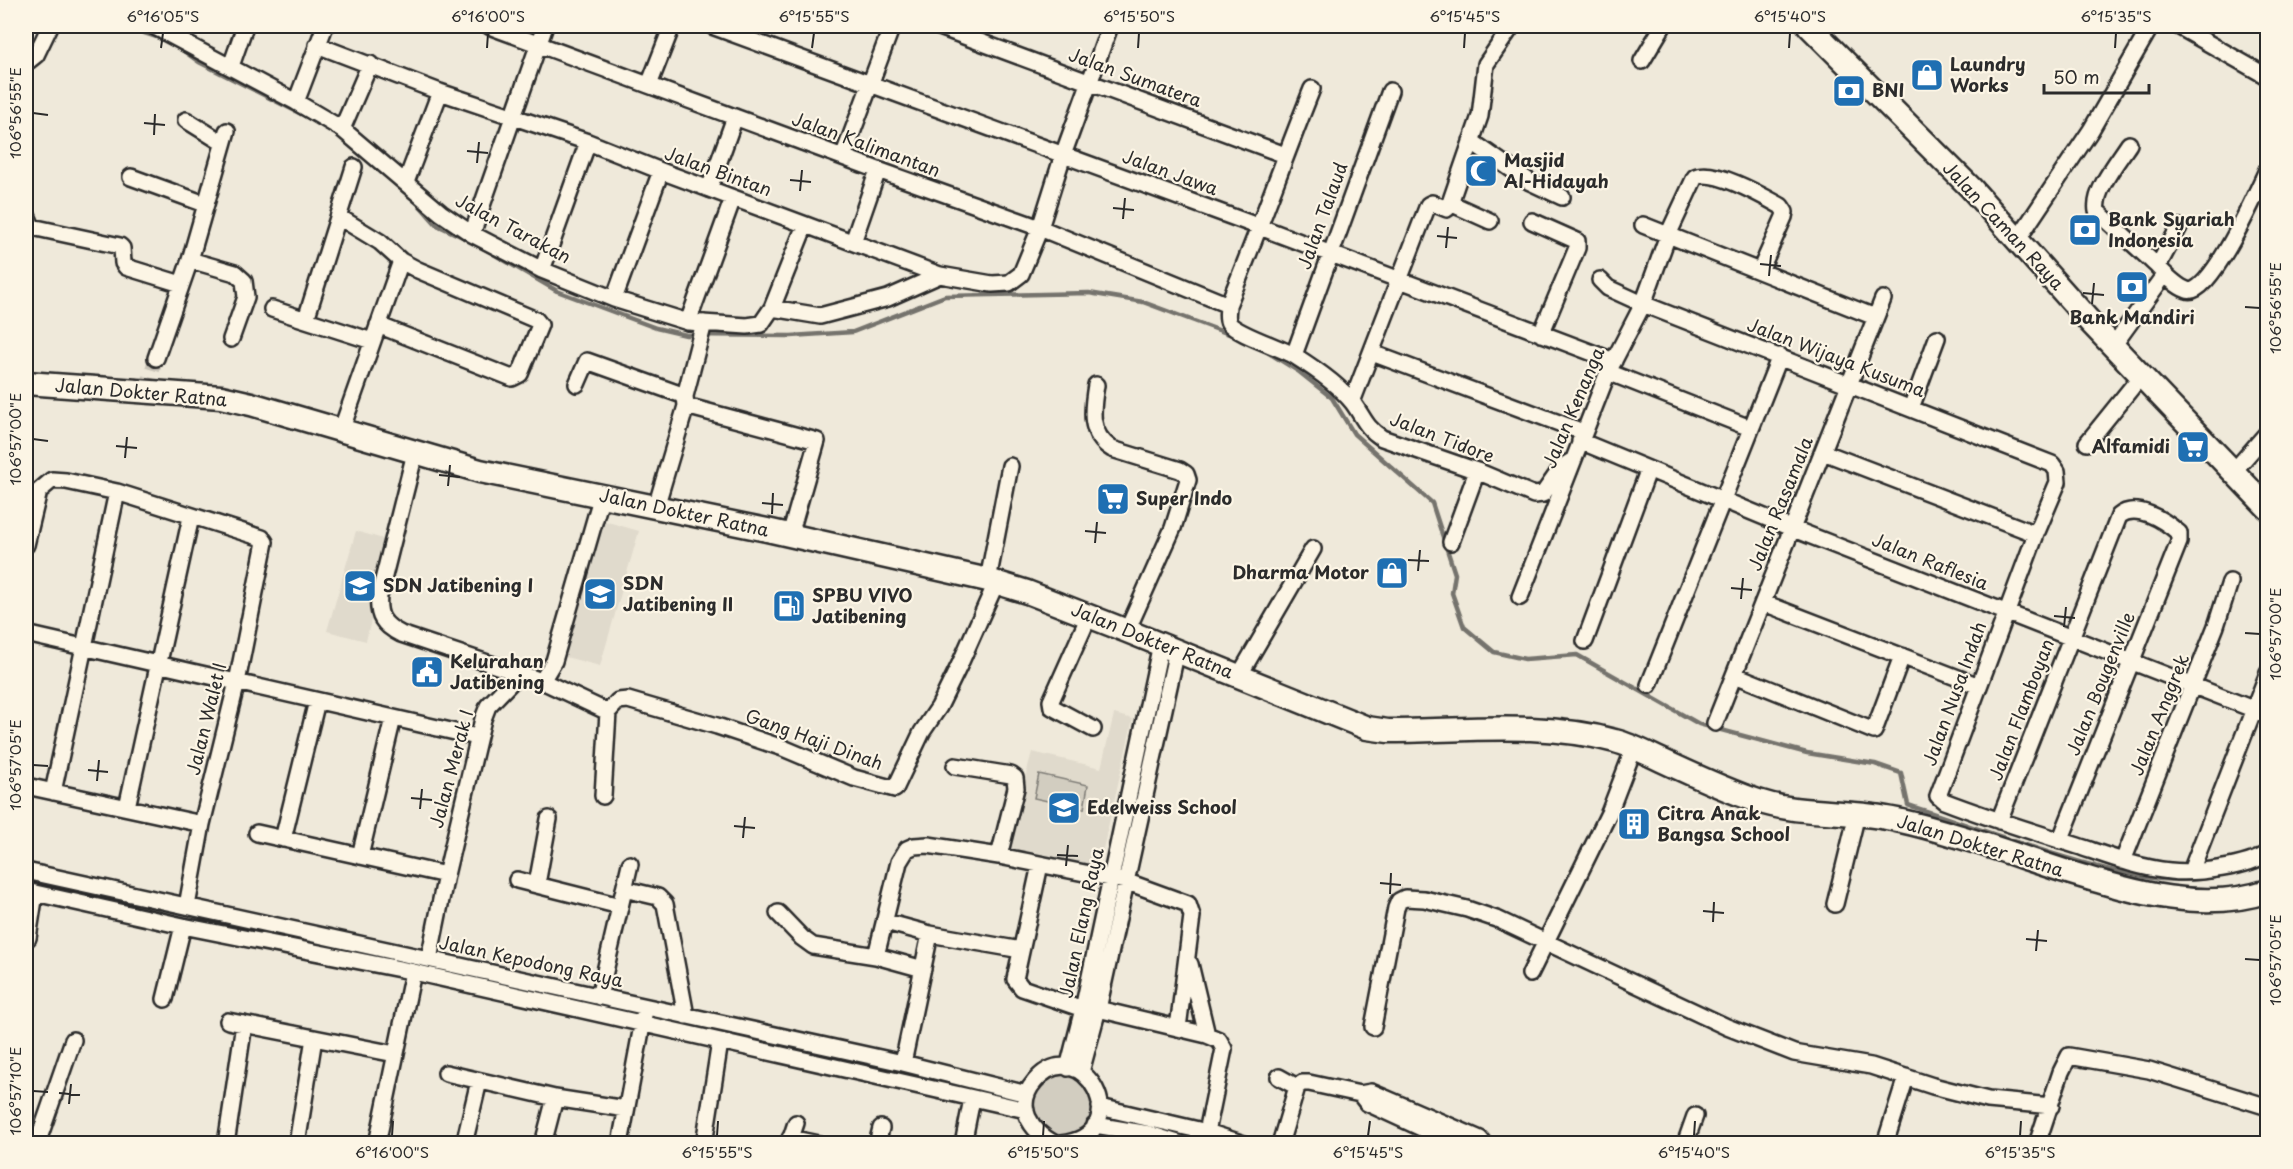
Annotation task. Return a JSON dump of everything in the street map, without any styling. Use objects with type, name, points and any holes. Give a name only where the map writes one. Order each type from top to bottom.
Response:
[{"type":"street","points":[[26,63],[36,55],[50,26]]},
{"type":"street","name":"Jalan Tarakan","points":[[158,26],[342,129],[441,213],[472,234],[542,270],[614,299],[688,322],[702,332],[762,324],[771,308],[805,225]]},
{"type":"street","points":[[231,66],[245,26]]},
{"type":"street","points":[[296,102],[325,26]]},
{"type":"street","name":"Jalan Kalimantan","points":[[489,26],[879,171],[1040,228],[1228,305]]},
{"type":"street","points":[[472,234],[545,26]]},
{"type":"street","points":[[650,85],[672,26]]},
{"type":"street","name":"Jalan Jawa","points":[[712,26],[1260,227],[1541,334],[1750,428]]},
{"type":"street","points":[[843,157],[892,26]]},
{"type":"street","name":"Jalan Sumatera","points":[[937,26],[1285,155]]},
{"type":"street","name":"Jalan Bintan","points":[[317,45],[440,92],[588,142],[940,275],[980,283],[1009,284],[1021,274],[1040,228],[1063,154],[1110,26]]},
{"type":"street","points":[[1352,402],[1428,205],[1432,203],[1447,209],[1450,203],[1480,116],[1486,64],[1512,26]]},
{"type":"street","points":[[1642,61],[1663,26]]},
{"type":"street","name":"Jalan Caman Raya","points":[[1809,26],[1971,188],[2113,346],[2268,508]]},
{"type":"street","points":[[2018,239],[2091,130],[2151,26]]},
{"type":"street","points":[[2178,26],[2268,77]]},
{"type":"street","points":[[342,129],[370,64]]},
{"type":"street","points":[[1228,305],[1312,89]]},
{"type":"street","name":"Jalan Talaud","points":[[1294,355],[1390,91]]},
{"type":"street","points":[[406,182],[440,92]]},
{"type":"street","points":[[709,189],[735,117]]},
{"type":"street","points":[[156,358],[190,260],[225,137],[186,120]]},
{"type":"street","points":[[1471,141],[1530,182],[1562,196]]},
{"type":"street","points":[[542,270],[588,142]]},
{"type":"street","points":[[2129,144],[2101,189],[2096,203],[2097,210],[2161,270],[2187,290],[2194,291],[2204,284],[2246,217],[2268,168]]},
{"type":"street","points":[[306,319],[354,167]]},
{"type":"street","points":[[614,299],[661,171]]},
{"type":"street","points":[[853,242],[879,171]]},
{"type":"street","name":"Jalan Kenanga","points":[[1520,597],[1611,367],[1643,304],[1668,235],[1695,177],[1702,173],[1714,176],[1751,190],[1781,206],[1785,212],[1760,271]]},
{"type":"street","points":[[131,177],[205,204]]},
{"type":"street","points":[[688,322],[733,198]]},
{"type":"street","points":[[1450,203],[1490,221]]},
{"type":"street","points":[[26,213],[32,227],[120,246],[126,267],[181,284]]},
{"type":"street","points":[[339,217],[380,242],[401,261],[536,320],[540,325],[520,374],[509,378],[378,325]]},
{"type":"street","points":[[1532,221],[1577,241],[1577,248],[1541,334]]},
{"type":"street","points":[[1643,225],[1875,317]]},
{"type":"street","points":[[2113,346],[2161,270],[2179,227]]},
{"type":"street","points":[[190,260],[235,273],[244,281],[246,297],[231,339]]},
{"type":"street","points":[[341,431],[401,261]]},
{"type":"street","points":[[771,308],[820,316],[888,298],[940,275]]},
{"type":"street","name":"Jalan Wijaya Kusuma","points":[[1600,280],[1608,288],[1643,304],[2052,464],[2057,471]]},
{"type":"street","name":"Jalan Rasamala","points":[[1715,723],[1736,675],[1791,528],[1883,299]]},
{"type":"street","name":"Jalan Tidore","points":[[1228,305],[1227,318],[1233,327],[1294,355],[1322,375],[1352,402],[1369,429],[1382,438],[1477,471],[1534,495],[1543,494],[1562,466],[1573,460]]},
{"type":"street","points":[[272,309],[372,341]]},
{"type":"street","points":[[656,507],[686,401],[702,332]]},
{"type":"street","points":[[1911,408],[1937,338]]},
{"type":"street","name":"Jalan Raflesia","points":[[1372,353],[1582,437],[1648,471],[2006,614],[2131,660],[2268,715]]},
{"type":"street","points":[[1649,684],[1780,356]]},
{"type":"street","points":[[577,384],[587,360],[686,401],[817,441],[790,535]]},
{"type":"street","points":[[2087,443],[2141,376]]},
{"type":"street","name":"Jalan Dokter Ratna","points":[[26,383],[221,398],[251,404],[480,471],[790,535],[992,582],[1128,631],[1367,728],[1388,731],[1541,729],[1615,741],[1759,801],[1796,810],[1857,814],[1926,826],[2097,881],[2162,897],[2221,899],[2268,891]]},
{"type":"street","points":[[1096,385],[1092,408],[1094,425],[1103,443],[1112,449],[1180,470],[1186,474],[1188,480],[1173,528],[1128,631]]},
{"type":"street","points":[[2233,472],[2268,432]]},
{"type":"street","points":[[1823,452],[2036,534]]},
{"type":"street","points":[[415,453],[379,596],[378,609],[385,625],[401,633],[542,681],[608,712],[603,796]]},
{"type":"street","points":[[992,582],[1010,466]]},
{"type":"street","points":[[1451,542],[1477,471]]},
{"type":"street","points":[[1585,641],[1648,471]]},
{"type":"street","name":"Jalan Nusa Indah","points":[[1999,821],[1944,801],[1938,796],[2036,534],[2058,482],[2057,471]]},
{"type":"street","points":[[26,545],[39,491],[52,480],[117,492],[191,517],[127,807]]},
{"type":"street","points":[[53,792],[82,647],[117,492]]},
{"type":"street","points":[[542,681],[554,661],[602,495]]},
{"type":"street","name":"Jalan Flamboyan","points":[[1999,821],[2119,516],[2125,511],[2139,510],[2179,533],[2179,542]]},
{"type":"street","name":"Jalan Walet I","points":[[187,906],[202,824],[237,682],[265,542],[261,538],[191,517]]},
{"type":"street","name":"Jalan Bougenville","points":[[2060,841],[2179,542]]},
{"type":"street","points":[[1239,676],[1313,549]]},
{"type":"street","name":"Gang Haji Dinah","points":[[608,712],[618,700],[628,700],[783,748],[854,777],[895,789],[922,732],[939,707],[959,666],[992,582]]},
{"type":"street","name":"Jalan Anggrek","points":[[2123,861],[2216,626],[2230,582]]},
{"type":"street","points":[[1764,603],[1979,686]]},
{"type":"street","points":[[1089,616],[1052,701],[1052,707],[1093,729]]},
{"type":"street","points":[[26,634],[477,737]]},
{"type":"street","name":"Jalan Elang Raya","points":[[1075,1070],[1091,1009],[1169,647]]},
{"type":"street","points":[[1736,675],[1874,731],[1902,656]]},
{"type":"street","name":"Jalan Merak I","points":[[437,977],[434,960],[446,875],[477,737],[488,706],[520,673]]},
{"type":"street","points":[[2191,871],[2268,673]]},
{"type":"street","points":[[283,839],[317,700]]},
{"type":"street","points":[[360,856],[393,718]]},
{"type":"street","points":[[1530,974],[1610,813],[1634,748]]},
{"type":"street","points":[[955,766],[1015,778],[1016,788],[999,856]]},
{"type":"street","points":[[31,787],[202,824]]},
{"type":"street","points":[[1835,904],[1857,814]]},
{"type":"street","points":[[537,884],[549,819]]},
{"type":"street","points":[[1999,821],[2123,861],[2171,871],[2219,868],[2259,859],[2268,853]]},
{"type":"street","points":[[257,833],[446,875]]},
{"type":"street","points":[[876,956],[899,862],[907,849],[914,846],[928,845],[999,856],[1118,880],[1188,904],[1192,916],[1178,1028]]},
{"type":"street","points":[[599,997],[630,864]]},
{"type":"street","points":[[1040,865],[1015,979],[1018,984],[1022,988],[1091,1009],[1207,1035],[1219,1041],[1224,1049],[1207,1132]]},
{"type":"street","name":"Jalan Kepodong Raya","points":[[26,871],[903,1063],[1027,1102]]},
{"type":"street","points":[[517,880],[620,906]]},
{"type":"street","points":[[624,889],[658,897],[665,904],[686,1016]]},
{"type":"street","points":[[28,938],[30,892]]},
{"type":"street","name":"Jalan Kepodong Raya","points":[[30,892],[183,926],[437,977],[972,1099],[1027,1102]]},
{"type":"street","points":[[1373,1027],[1396,908],[1405,898],[1424,899],[1467,909],[1548,941],[1757,1039],[1794,1053],[1871,1066],[1988,1100],[2051,1106]]},
{"type":"street","points":[[778,913],[813,946],[876,956],[923,969]]},
{"type":"street","points":[[886,922],[930,934],[1021,950]]},
{"type":"street","points":[[165,999],[183,926]]},
{"type":"street","points":[[903,1063],[930,934]]},
{"type":"street","points":[[377,1143],[409,971],[408,955]]},
{"type":"street","points":[[1188,956],[1207,1035]]},
{"type":"street","points":[[620,1143],[646,1006]]},
{"type":"street","points":[[228,1021],[395,1054]]},
{"type":"street","points":[[226,1143],[244,1024]]},
{"type":"street","points":[[297,1143],[314,1038]]},
{"type":"street","points":[[37,1143],[73,1040]]},
{"type":"street","points":[[704,1143],[720,1042]]},
{"type":"street","points":[[2037,1143],[2069,1056],[2076,1055],[2149,1070],[2268,1107]]},
{"type":"street","points":[[1055,1143],[1035,1131],[1029,1121],[1027,1102],[1036,1079],[1043,1073],[1059,1068],[1075,1070],[1092,1081],[1099,1093],[1100,1107],[1095,1125],[1088,1134],[1078,1140],[1061,1143]]},
{"type":"street","points":[[446,1073],[555,1098],[626,1109]]},
{"type":"street","points":[[1279,1077],[1297,1087]]},
{"type":"street","points":[[1885,1143],[1906,1077]]},
{"type":"street","points":[[464,1143],[479,1081]]},
{"type":"street","points":[[1280,1143],[1297,1087],[1302,1083],[1317,1084],[1360,1094],[1371,1092],[1480,1139],[1484,1143]]},
{"type":"street","points":[[1360,1094],[1366,1103],[1456,1143]]},
{"type":"street","points":[[543,1143],[555,1098]]},
{"type":"street","points":[[963,1143],[972,1099]]},
{"type":"street","points":[[1100,1107],[1244,1143]]},
{"type":"street","points":[[1685,1143],[1695,1116]]},
{"type":"street","points":[[796,1123],[789,1141],[819,1143]]},
{"type":"street","points":[[1095,1125],[1148,1139],[1181,1143]]},
{"type":"street","points":[[877,1143],[881,1128]]},
{"type":"shaded area","name":"SDN Jatibening II","points":[[601,520],[639,531],[600,666],[562,656]]},
{"type":"shaded area","name":"SDN Jatibening I","points":[[356,531],[390,541],[366,641],[327,631]]},
{"type":"shaded area","name":"Edelweiss School","points":[[1114,714],[1133,719],[1099,866],[1006,848],[1032,752],[1101,768]]},
{"type":"shaded area","points":[[1039,774],[1088,785],[1084,809],[1034,798]]},
{"type":"shaded area","points":[[1057,1075],[1069,1075],[1080,1080],[1088,1088],[1093,1105],[1091,1117],[1080,1130],[1069,1135],[1057,1135],[1046,1130],[1038,1122],[1033,1111],[1033,1099],[1038,1088],[1046,1080]]},
{"type":"waterway","points":[[123,26],[163,39]]},
{"type":"waterway","points":[[178,47],[199,62],[311,119]]},
{"type":"waterway","points":[[414,199],[437,225],[469,240]]},
{"type":"waterway","points":[[478,245],[557,291],[656,328],[686,335],[791,336],[853,332],[945,296],[1089,293],[1143,302],[1237,337]]},
{"type":"waterway","points":[[1264,350],[1298,371],[1332,398],[1354,434],[1432,503],[1455,574],[1452,593],[1464,627],[1494,652],[1525,659],[1577,655],[1699,724],[1807,753],[1875,764],[1901,773],[1908,805],[2066,858],[2110,870],[2156,878],[2201,879],[2224,875]]},
{"type":"waterway","points":[[2247,870],[2268,864]]},
{"type":"tunnel","points":[[146,392],[156,358]]},
{"type":"place","name":"Laundry Works","points":[[1927,75]]},
{"type":"place","name":"BNI","points":[[1849,91]]},
{"type":"place","name":"Masjid Al-Hidayah","points":[[1481,171]]},
{"type":"place","name":"Bank Syariah Indonesia","points":[[2085,230]]},
{"type":"place","name":"Bank Mandiri","points":[[2132,287]]},
{"type":"place","name":"Alfamidi","points":[[2193,447]]},
{"type":"place","name":"Super Indo","points":[[1113,499]]},
{"type":"place","name":"Dharma Motor","points":[[1392,573]]},
{"type":"place","name":"SDN Jatibening I","points":[[360,586]]},
{"type":"place","name":"SDN Jatibening II","points":[[600,594]]},
{"type":"place","name":"SPBU VIVO Jatibening","points":[[789,606]]},
{"type":"place","name":"Kelurahan Jatibening","points":[[427,672]]},
{"type":"place","name":"Edelweiss School","points":[[1064,808]]},
{"type":"place","name":"Citra Anak Bangsa School","points":[[1634,824]]}]
